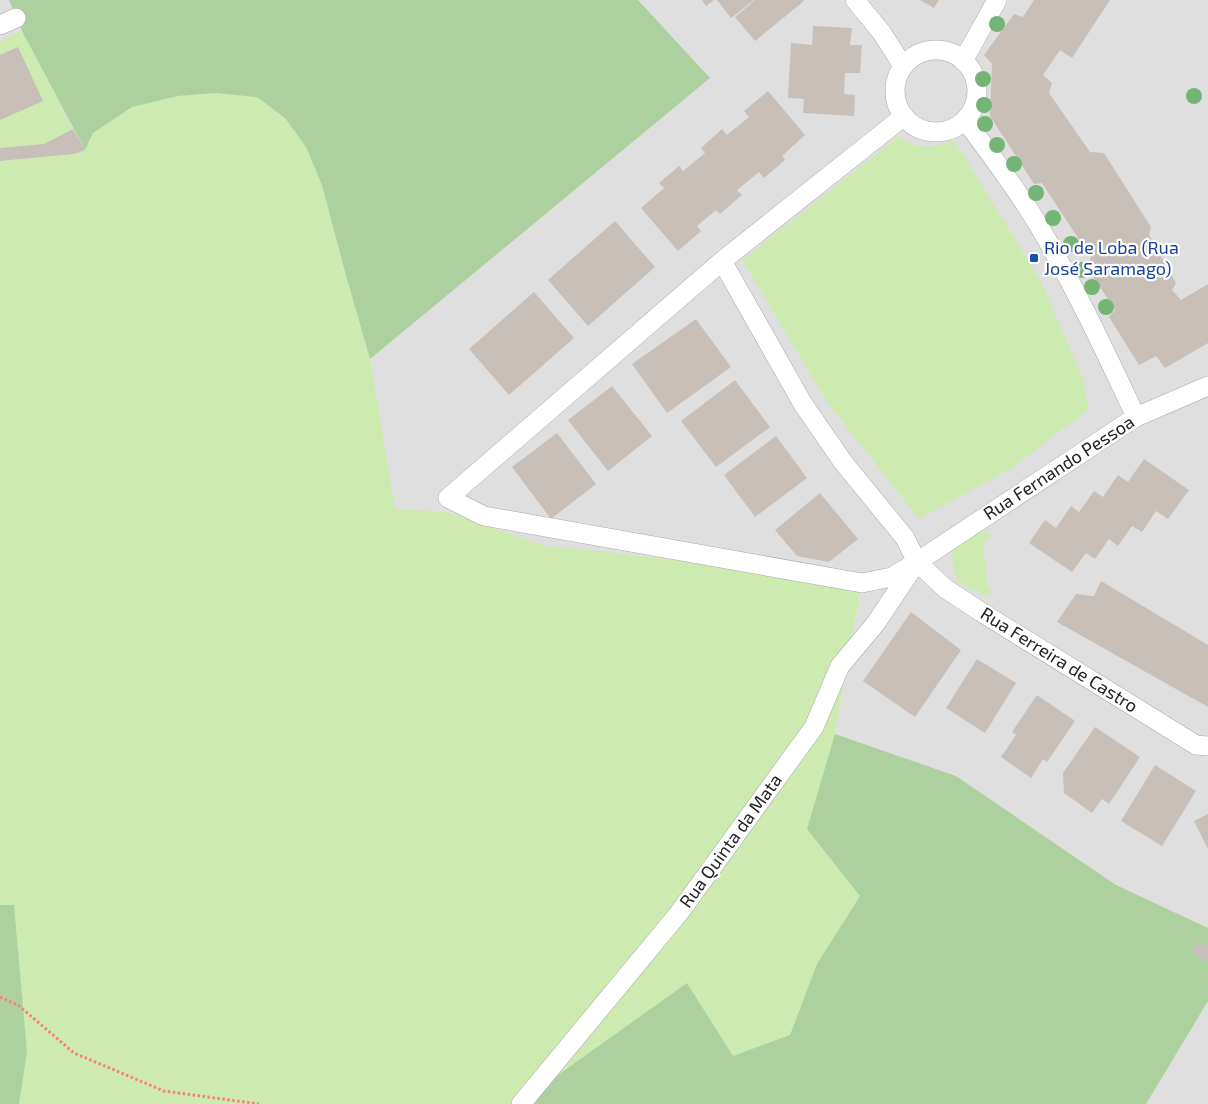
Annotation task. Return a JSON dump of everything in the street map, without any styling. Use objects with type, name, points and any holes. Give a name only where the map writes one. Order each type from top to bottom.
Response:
[{"type":"street","points":[[855,0],[882,33],[903,66]]},
{"type":"street","points":[[963,61],[997,0]]},
{"type":"street","points":[[932,50],[954,54],[963,61],[971,71],[976,84],[973,110],[965,120],[953,128],[940,132],[926,131],[914,126],[903,117],[897,105],[894,92],[897,78],[903,66],[911,58],[932,50]]},
{"type":"street","points":[[903,117],[722,261],[802,404],[843,462],[905,538],[917,562]]},
{"type":"street","points":[[965,120],[1016,190],[1047,240],[1102,346],[1136,417]]},
{"type":"street","name":"Rua Fernando Pessoa","points":[[722,261],[448,498],[484,516],[862,583],[892,577],[1136,417],[1208,386]]},
{"type":"street","name":"Rua Ferreira de Castro","points":[[917,562],[946,589],[981,612],[1196,745],[1208,746]]},
{"type":"street","name":"Rua Quinta da Mata","points":[[521,1104],[679,913],[814,727],[840,666],[876,623],[917,562]]},
{"type":"path","points":[[0,997],[18,1005],[74,1053],[164,1091],[259,1104]]},
{"type":"shaded area","points":[[0,0],[1208,0],[1208,928],[1116,885],[956,776],[835,734],[862,584],[592,582],[345,522],[85,150],[74,154],[0,161]]},
{"type":"shaded area","points":[[1208,1001],[1208,1104],[1146,1104]]},
{"type":"green space","points":[[9,0],[638,0],[710,78],[370,359],[322,185],[306,147],[285,118],[257,97],[215,93],[178,96],[132,107],[93,133],[85,150],[22,31]]},
{"type":"green space","points":[[22,31],[73,129],[44,144],[0,148],[0,41]]},
{"type":"green space","points":[[215,93],[257,97],[285,118],[306,147],[322,185],[370,359],[395,509],[447,512],[548,547],[592,550],[862,583],[835,734],[956,776],[1116,885],[1208,928],[1208,1001],[1146,1104],[0,1104],[0,161],[74,154],[85,150],[93,133],[132,107],[178,96]]},
{"type":"green space","points":[[898,137],[925,147],[954,140],[1041,281],[1083,379],[1089,409],[1009,470],[919,519],[827,402],[742,260]]},
{"type":"green space","points":[[983,531],[993,536],[983,542],[988,588],[993,592],[986,596],[963,585],[959,581],[954,570],[952,551],[961,543]]},
{"type":"green space","points":[[835,734],[956,776],[1116,885],[1208,928],[1208,1001],[1146,1104],[527,1104],[527,1097],[687,983],[733,1056],[790,1035],[817,964],[860,896],[807,829]]},
{"type":"green space","points":[[0,905],[14,905],[27,1052],[19,1104],[0,1104]]},
{"type":"building","points":[[702,0],[714,0],[706,6]]},
{"type":"building","points":[[717,0],[754,0],[731,18]]},
{"type":"building","points":[[755,0],[804,1],[755,41],[735,17]]},
{"type":"building","points":[[920,0],[939,0],[934,8]]},
{"type":"building","points":[[1034,0],[1110,0],[1072,58],[1060,50],[1043,75],[1052,83],[1049,93],[1090,152],[1104,153],[1151,227],[1149,235],[1176,283],[1172,290],[1181,300],[1208,284],[1208,343],[1165,368],[1156,356],[1139,365],[1109,317],[1115,310],[1085,264],[1091,258],[1042,183],[1034,184],[990,116],[992,64],[984,55],[1014,14],[1023,17]]},
{"type":"building","points":[[813,26],[852,28],[850,45],[862,45],[860,73],[845,73],[844,94],[855,95],[854,116],[803,113],[804,99],[788,98],[791,43],[812,45]]},
{"type":"building","points":[[18,47],[43,101],[0,120],[0,55]]},
{"type":"building","points":[[768,91],[805,135],[782,156],[785,160],[764,178],[759,172],[737,190],[742,195],[720,214],[716,210],[697,226],[701,231],[678,251],[641,208],[664,188],[659,183],[679,166],[683,171],[705,153],[701,148],[722,129],[727,135],[749,117],[744,111]]},
{"type":"building","points":[[73,129],[85,150],[74,154],[0,161],[0,148],[44,144]]},
{"type":"building","points":[[615,221],[655,267],[588,326],[548,280]]},
{"type":"building","points":[[534,292],[574,338],[509,395],[469,349]]},
{"type":"building","points":[[696,319],[731,367],[667,413],[632,364]]},
{"type":"building","points":[[735,380],[770,427],[716,467],[681,421]]},
{"type":"building","points":[[612,386],[652,436],[608,471],[568,420]]},
{"type":"building","points":[[557,433],[596,484],[551,519],[512,467]]},
{"type":"building","points":[[776,436],[807,478],[755,517],[724,475]]},
{"type":"building","points":[[1144,459],[1189,490],[1168,519],[1156,511],[1142,532],[1132,526],[1118,546],[1109,539],[1095,559],[1086,553],[1072,572],[1029,543],[1045,520],[1056,528],[1071,506],[1079,512],[1094,491],[1103,497],[1118,475],[1128,482]]},
{"type":"building","points":[[820,493],[858,539],[829,562],[797,556],[775,530]]},
{"type":"building","points":[[1101,581],[1208,645],[1208,707],[1057,622],[1076,594],[1094,596]]},
{"type":"building","points":[[911,612],[961,650],[915,717],[863,681]]},
{"type":"building","points":[[977,659],[1016,683],[985,733],[946,708]]},
{"type":"building","points":[[1037,695],[1075,721],[1047,762],[1043,759],[1031,778],[1001,757],[1016,735],[1012,732]]},
{"type":"building","points":[[1095,727],[1140,757],[1109,804],[1102,799],[1092,813],[1064,793],[1063,773]]},
{"type":"building","points":[[1155,765],[1196,791],[1162,846],[1121,821]]},
{"type":"building","points":[[1208,814],[1208,849],[1194,821]]},
{"type":"building","points":[[1198,940],[1208,946],[1208,962],[1191,951]]},
{"type":"place","name":"Rio de Loba (Rua José Saramago)","points":[[1034,258]]}]
